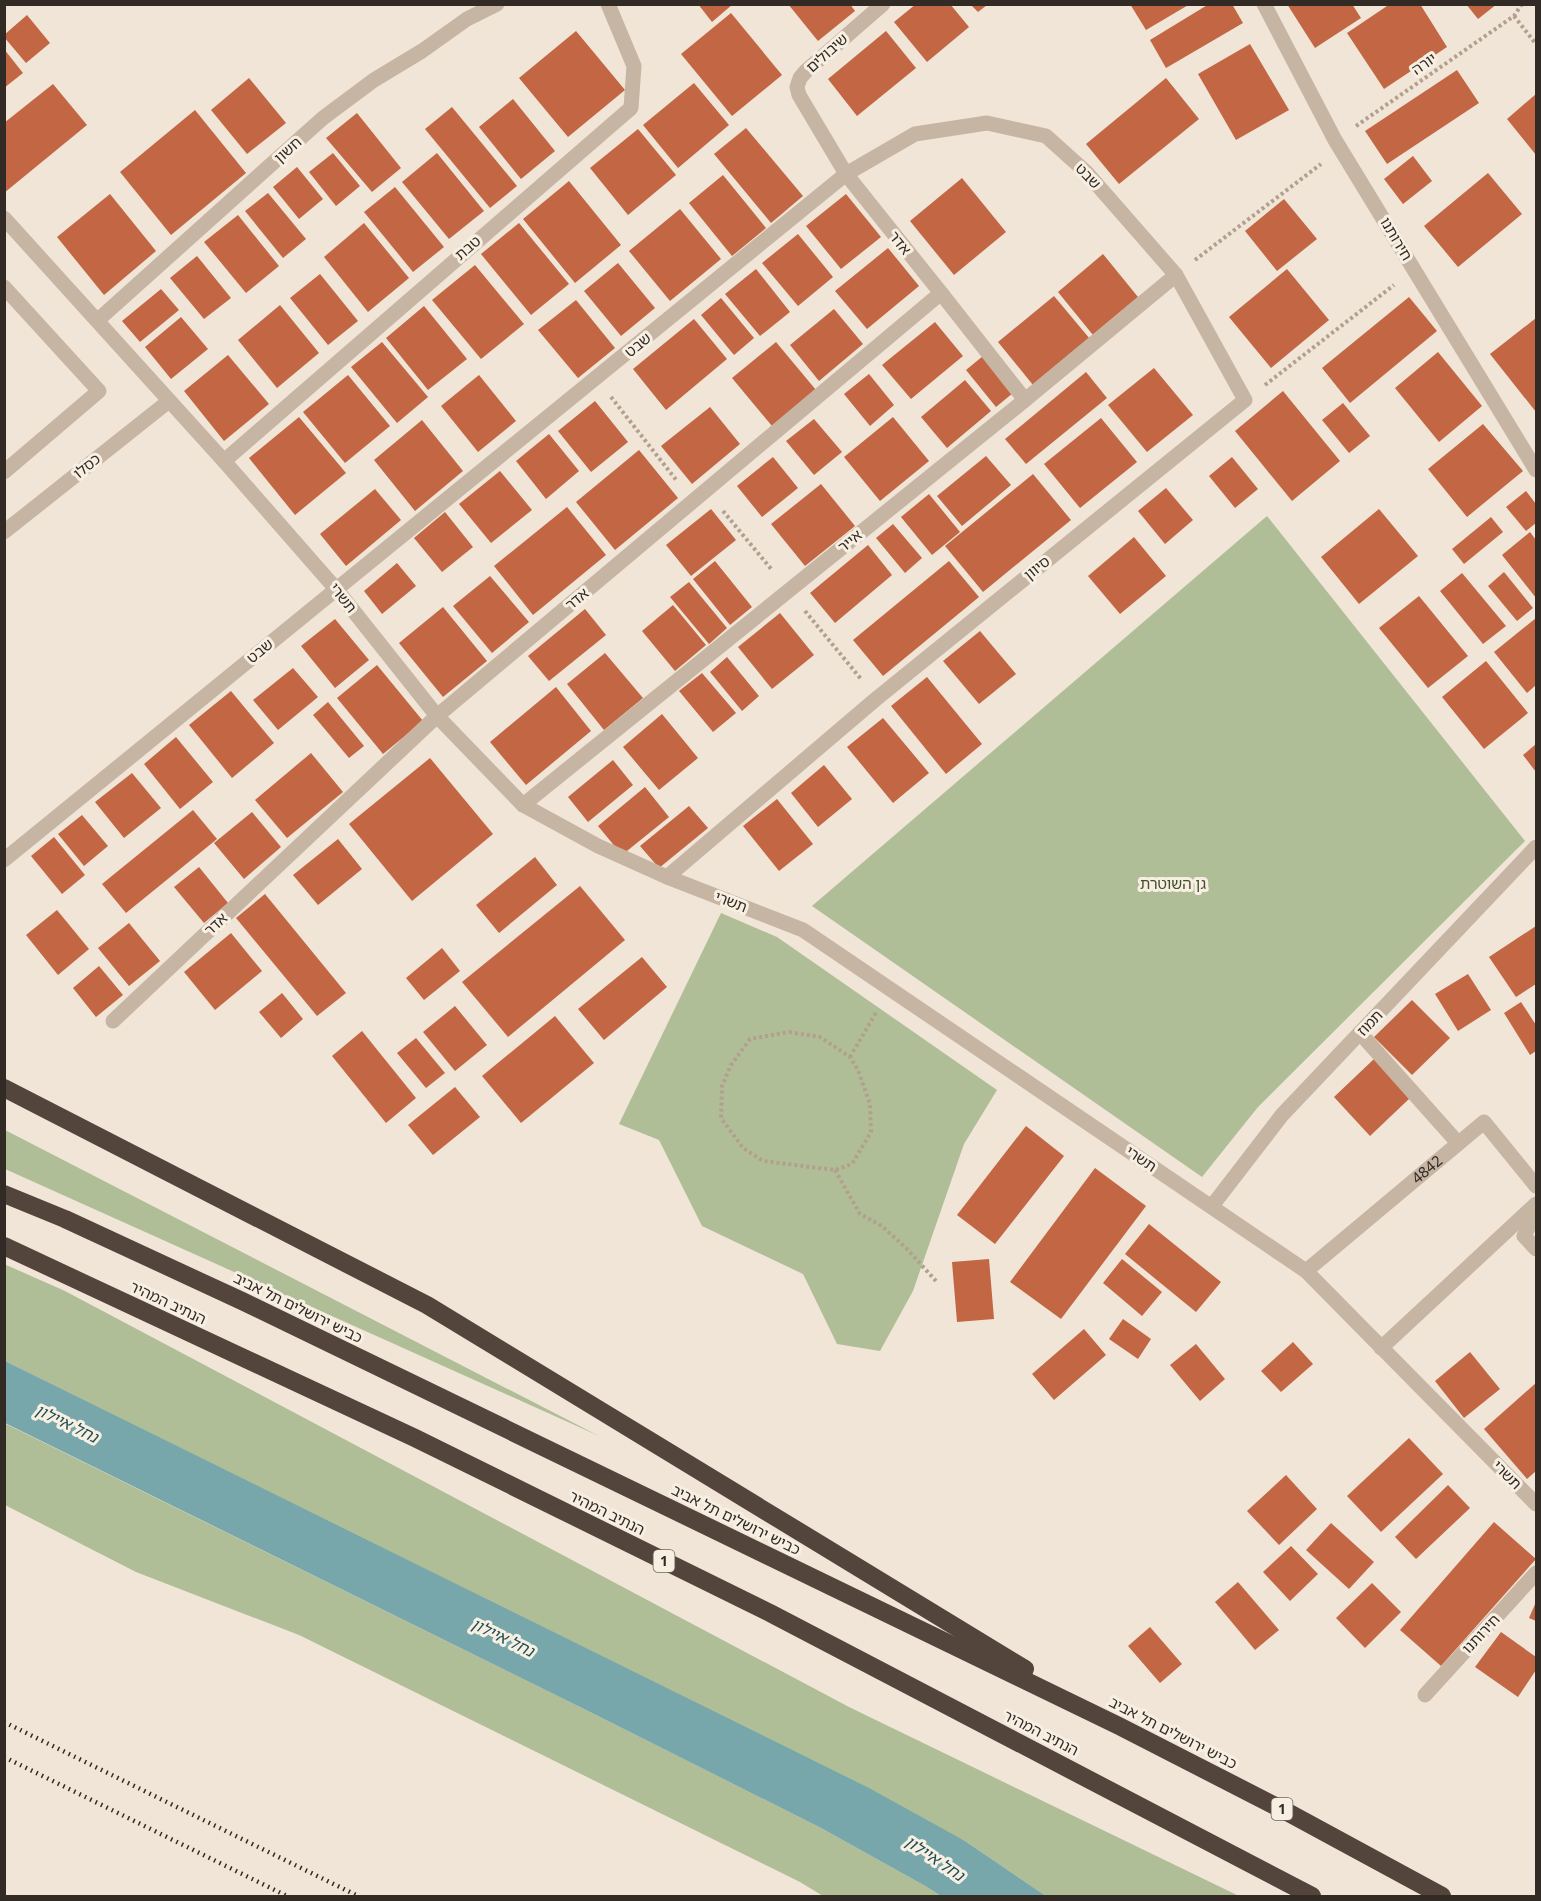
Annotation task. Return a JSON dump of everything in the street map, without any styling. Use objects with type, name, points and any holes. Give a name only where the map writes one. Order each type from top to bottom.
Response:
[{"type":"highway","points":[[4,1088],[427,1305],[1119,1726]]},
{"type":"highway","name":"כביש ירושלים תל אביב","points":[[4,1194],[65,1219],[242,1301],[1119,1726],[1289,1812],[1442,1896]]},
{"type":"highway","name":"הנתיב המהיר","points":[[4,1246],[415,1438],[760,1608],[1312,1896]]},
{"type":"street","name":"חשון","points":[[98,320],[323,118],[374,80],[467,20],[498,4]]},
{"type":"street","name":"טבת","points":[[224,460],[630,108],[634,66],[608,4]]},
{"type":"street","name":"שיבולים","points":[[846,174],[802,103],[797,87],[806,71],[883,4]]},
{"type":"street","name":"חירותנו","points":[[1264,4],[1338,144],[1535,465]]},
{"type":"street","name":"שבט","points":[[4,860],[846,174],[915,134],[987,123],[1046,136],[1086,172],[1176,275],[1245,400]]},
{"type":"street","name":"אדר","points":[[113,1021],[438,716],[941,293],[846,174]]},
{"type":"street","name":"תשרי","points":[[4,218],[224,460],[336,589],[438,716],[523,805],[597,846],[667,877],[803,930],[1212,1206],[1306,1271],[1536,1503]]},
{"type":"street","name":"אייר","points":[[523,805],[1025,400],[1176,275]]},
{"type":"street","points":[[4,287],[99,391],[4,472]]},
{"type":"street","points":[[941,293],[1025,400]]},
{"type":"street","name":"כסלו","points":[[4,532],[169,400]]},
{"type":"street","name":"סיוון","points":[[667,877],[876,699],[1245,400]]},
{"type":"street","name":"תמוז","points":[[1212,1206],[1282,1115],[1536,849]]},
{"type":"street","points":[[1360,1033],[1458,1143]]},
{"type":"street","name":"4842","points":[[1306,1271],[1484,1122],[1536,1186]]},
{"type":"street","points":[[1381,1348],[1536,1204]]},
{"type":"street","points":[[1536,1212],[1524,1236],[1536,1249]]},
{"type":"street","name":"חירותנו","points":[[1425,1695],[1536,1573]]},
{"type":"path","name":"יורה","points":[[1176,275],[1338,144],[1514,16],[1522,4]]},
{"type":"path","points":[[1514,16],[1536,44]]},
{"type":"path","points":[[1245,400],[1415,270]]},
{"type":"path","points":[[597,378],[693,502],[713,500],[876,699]]},
{"type":"path","points":[[850,1057],[891,989]]},
{"type":"path","points":[[789,1032],[820,1037],[850,1057],[858,1070],[870,1104],[871,1132],[852,1164],[835,1170],[763,1161],[743,1148],[722,1118],[722,1086],[730,1065],[750,1039],[789,1032]]},
{"type":"path","points":[[835,1170],[860,1214],[882,1226],[936,1281]]},
{"type":"green space","name":"גן השוטרת","points":[[1267,516],[1525,841],[1258,1107],[1202,1177],[812,906]]},
{"type":"green space","points":[[721,913],[777,937],[997,1090],[964,1144],[913,1291],[880,1351],[837,1344],[803,1274],[702,1226],[659,1140],[619,1124]]},
{"type":"green space","points":[[5,1130],[599,1436],[5,1169]]},
{"type":"green space","points":[[4,1264],[65,1291],[849,1707],[1239,1896],[1046,1896],[965,1841],[5,1361]]},
{"type":"green space","points":[[4,1423],[821,1828],[941,1896],[823,1896],[800,1882],[299,1635],[136,1572],[5,1505]]},
{"type":"water","name":"נחל איילון","points":[[5,1361],[869,1788],[965,1841],[1046,1896],[941,1896],[821,1828],[5,1423]]},
{"type":"building","points":[[698,4],[733,4],[712,22]]},
{"type":"building","points":[[788,4],[850,4],[855,11],[818,41]]},
{"type":"building","points":[[916,4],[950,4],[969,27],[927,62],[894,22]]},
{"type":"building","points":[[1130,4],[1190,4],[1146,30]]},
{"type":"building","points":[[1209,4],[1232,4],[1243,23],[1166,68],[1150,40]]},
{"type":"building","points":[[1287,4],[1352,4],[1361,18],[1315,48]]},
{"type":"building","points":[[1390,4],[1420,4],[1447,47],[1384,89],[1347,33]]},
{"type":"building","points":[[1466,4],[1497,4],[1478,19]]},
{"type":"building","points":[[971,5],[987,5],[978,12]]},
{"type":"building","points":[[731,13],[782,75],[732,116],[681,54]]},
{"type":"building","points":[[27,15],[50,43],[26,63],[4,35]]},
{"type":"building","points":[[576,31],[625,90],[568,137],[519,78]]},
{"type":"building","points":[[886,31],[916,68],[857,116],[828,79]]},
{"type":"building","points":[[1250,44],[1289,110],[1236,140],[1198,74]]},
{"type":"building","points":[[4,49],[23,73],[4,88]]},
{"type":"building","points":[[1457,70],[1479,103],[1387,164],[1365,131]]},
{"type":"building","points":[[249,78],[286,123],[247,154],[211,110]]},
{"type":"building","points":[[1166,78],[1199,119],[1119,184],[1086,144]]},
{"type":"building","points":[[694,83],[729,125],[678,168],[643,125]]},
{"type":"building","points":[[53,84],[87,125],[4,193],[4,123]]},
{"type":"building","points":[[1536,94],[1536,155],[1507,119]]},
{"type":"building","points":[[513,99],[555,151],[521,179],[479,127]]},
{"type":"building","points":[[452,107],[517,186],[490,208],[425,129]]},
{"type":"building","points":[[195,110],[246,173],[171,235],[120,172]]},
{"type":"building","points":[[357,113],[401,168],[372,192],[326,138]]},
{"type":"building","points":[[746,128],[803,196],[771,223],[714,154]]},
{"type":"building","points":[[638,129],[676,175],[628,215],[590,168]]},
{"type":"building","points":[[333,153],[360,186],[336,206],[309,172]]},
{"type":"building","points":[[437,153],[484,211],[449,239],[402,182]]},
{"type":"building","points":[[1413,156],[1432,181],[1403,204],[1384,179]]},
{"type":"building","points":[[297,167],[323,199],[299,219],[273,187]]},
{"type":"building","points":[[1488,173],[1522,214],[1458,267],[1424,226]]},
{"type":"building","points":[[723,175],[766,228],[732,256],[689,203]]},
{"type":"building","points":[[962,178],[1006,232],[954,275],[910,221]]},
{"type":"building","points":[[569,181],[621,245],[575,283],[523,219]]},
{"type":"building","points":[[395,187],[444,247],[413,272],[364,212]]},
{"type":"building","points":[[268,193],[306,239],[283,258],[245,211]]},
{"type":"building","points":[[110,194],[156,251],[104,295],[57,237]]},
{"type":"building","points":[[846,194],[881,237],[841,269],[806,226]]},
{"type":"building","points":[[1284,199],[1317,239],[1277,271],[1245,231]]},
{"type":"building","points":[[680,209],[721,259],[670,301],[629,251]]},
{"type":"building","points":[[238,215],[279,266],[246,293],[204,242]]},
{"type":"building","points":[[364,223],[409,278],[368,312],[324,257]]},
{"type":"building","points":[[519,223],[569,284],[531,315],[481,254]]},
{"type":"building","points":[[798,234],[833,277],[798,306],[762,263]]},
{"type":"building","points":[[888,248],[919,286],[867,329],[835,291]]},
{"type":"building","points":[[1103,254],[1138,297],[1093,335],[1058,292]]},
{"type":"building","points":[[197,256],[231,298],[204,319],[170,278]]},
{"type":"building","points":[[618,263],[655,308],[621,336],[584,291]]},
{"type":"building","points":[[475,265],[524,324],[481,359],[432,300]]},
{"type":"building","points":[[756,269],[790,312],[760,336],[725,294]]},
{"type":"building","points":[[1287,269],[1329,320],[1271,368],[1229,317]]},
{"type":"building","points":[[320,274],[358,321],[328,345],[290,298]]},
{"type":"building","points":[[161,289],[179,310],[140,342],[122,321]]},
{"type":"building","points":[[1054,296],[1090,339],[1033,385],[998,342]]},
{"type":"building","points":[[1409,297],[1437,331],[1350,403],[1322,368]]},
{"type":"building","points":[[721,298],[754,338],[734,355],[701,315]]},
{"type":"building","points":[[576,300],[615,348],[578,378],[538,330]]},
{"type":"building","points":[[280,305],[319,353],[277,388],[238,340]]},
{"type":"building","points":[[424,306],[467,359],[428,390],[386,338]]},
{"type":"building","points":[[834,309],[863,344],[819,381],[790,345]]},
{"type":"building","points":[[181,317],[208,349],[171,379],[145,347]]},
{"type":"building","points":[[1536,318],[1536,412],[1490,354]]},
{"type":"building","points":[[694,319],[727,359],[666,410],[633,369]]},
{"type":"building","points":[[935,322],[963,356],[911,399],[882,365]]},
{"type":"building","points":[[382,342],[428,397],[397,423],[351,367]]},
{"type":"building","points":[[776,342],[816,390],[772,426],[732,378]]},
{"type":"building","points":[[1438,352],[1482,406],[1439,442],[1395,388]]},
{"type":"building","points":[[228,355],[269,404],[224,441],[184,391]]},
{"type":"building","points":[[983,356],[1013,393],[996,407],[966,370]]},
{"type":"building","points":[[1154,368],[1193,415],[1147,452],[1108,405]]},
{"type":"building","points":[[1086,372],[1107,398],[1026,464],[1005,439]]},
{"type":"building","points":[[869,374],[894,405],[870,426],[844,394]]},
{"type":"building","points":[[348,375],[390,426],[345,463],[303,412]]},
{"type":"building","points":[[479,375],[516,421],[478,452],[441,406]]},
{"type":"building","points":[[965,380],[991,411],[947,448],[921,417]]},
{"type":"building","points":[[1283,391],[1340,461],[1292,501],[1235,431]]},
{"type":"building","points":[[595,401],[628,442],[591,472],[558,431]]},
{"type":"building","points":[[1343,403],[1370,436],[1349,453],[1322,420]]},
{"type":"building","points":[[710,407],[740,444],[692,484],[661,446]]},
{"type":"building","points":[[299,417],[346,473],[295,515],[249,458]]},
{"type":"building","points":[[893,417],[929,461],[880,501],[844,457]]},
{"type":"building","points":[[1101,418],[1137,462],[1080,508],[1044,464]]},
{"type":"building","points":[[814,419],[842,452],[814,475],[786,441]]},
{"type":"building","points":[[422,420],[463,471],[415,511],[374,460]]},
{"type":"building","points":[[1483,424],[1523,471],[1467,517],[1428,469]]},
{"type":"building","points":[[549,434],[579,471],[546,499],[516,461]]},
{"type":"building","points":[[639,450],[678,498],[615,550],[576,502]]},
{"type":"building","points":[[986,456],[1011,485],[962,526],[937,496]]},
{"type":"building","points":[[773,457],[798,488],[762,517],[737,486]]},
{"type":"building","points":[[1232,457],[1258,489],[1235,508],[1209,476]]},
{"type":"building","points":[[500,471],[532,510],[491,543],[459,504]]},
{"type":"building","points":[[1033,474],[1071,520],[983,592],[945,546]]},
{"type":"building","points":[[821,484],[855,526],[805,566],[771,524]]},
{"type":"building","points":[[1166,488],[1193,520],[1165,544],[1138,511]]},
{"type":"building","points":[[375,489],[401,520],[346,566],[320,534]]},
{"type":"building","points":[[1526,491],[1536,504],[1536,523],[1526,531],[1506,507]]},
{"type":"building","points":[[929,494],[960,532],[932,555],[901,517]]},
{"type":"building","points":[[567,507],[606,555],[533,615],[494,566]]},
{"type":"building","points":[[711,509],[736,540],[691,576],[666,545]]},
{"type":"building","points":[[1379,509],[1418,556],[1359,604],[1321,557]]},
{"type":"building","points":[[445,512],[473,547],[442,572],[414,538]]},
{"type":"building","points":[[1491,517],[1503,532],[1464,564],[1452,549]]},
{"type":"building","points":[[893,524],[922,558],[905,573],[876,538]]},
{"type":"building","points":[[1530,532],[1536,540],[1536,598],[1502,555]]},
{"type":"building","points":[[1134,537],[1166,576],[1120,614],[1088,576]]},
{"type":"building","points":[[868,545],[892,575],[835,623],[810,593]]},
{"type":"building","points":[[715,561],[752,607],[730,625],[693,579]]},
{"type":"building","points":[[949,561],[979,597],[883,676],[853,640]]},
{"type":"building","points":[[397,563],[416,586],[382,614],[364,591]]},
{"type":"building","points":[[1504,572],[1533,608],[1517,621],[1488,586]]},
{"type":"building","points":[[1462,573],[1506,626],[1483,644],[1440,591]]},
{"type":"building","points":[[490,576],[529,622],[492,653],[453,606]]},
{"type":"building","points":[[689,582],[727,628],[709,644],[670,597]]},
{"type":"building","points":[[1419,596],[1468,656],[1428,688],[1379,628]]},
{"type":"building","points":[[673,605],[706,645],[675,671],[642,631]]},
{"type":"building","points":[[443,607],[487,661],[443,697],[399,643]]},
{"type":"building","points":[[585,609],[606,635],[549,681],[528,656]]},
{"type":"building","points":[[780,613],[814,655],[772,689],[738,647]]},
{"type":"building","points":[[1536,618],[1536,685],[1527,693],[1494,652]]},
{"type":"building","points":[[335,619],[369,660],[335,688],[301,646]]},
{"type":"building","points":[[980,631],[1016,674],[979,704],[943,661]]},
{"type":"building","points":[[605,653],[643,698],[604,730],[567,684]]},
{"type":"building","points":[[727,657],[759,696],[742,711],[710,672]]},
{"type":"building","points":[[1486,661],[1528,713],[1484,749],[1442,697]]},
{"type":"building","points":[[377,665],[423,721],[383,754],[337,698]]},
{"type":"building","points":[[293,668],[318,697],[278,730],[253,700]]},
{"type":"building","points":[[702,673],[736,713],[713,732],[679,691]]},
{"type":"building","points":[[927,677],[982,744],[946,774],[891,706]]},
{"type":"building","points":[[556,687],[591,731],[526,785],[490,742]]},
{"type":"building","points":[[231,691],[274,743],[232,778],[189,725]]},
{"type":"building","points":[[328,702],[364,746],[349,758],[313,715]]},
{"type":"building","points":[[662,714],[698,758],[659,790],[623,747]]},
{"type":"building","points":[[883,718],[929,773],[893,803],[847,747]]},
{"type":"building","points":[[176,737],[213,782],[180,809],[144,764]]},
{"type":"building","points":[[1536,744],[1536,772],[1523,755]]},
{"type":"building","points":[[311,753],[343,792],[287,838],[255,800]]},
{"type":"building","points":[[430,758],[493,834],[412,901],[349,824]]},
{"type":"building","points":[[613,760],[633,785],[588,822],[568,797]]},
{"type":"building","points":[[824,765],[852,799],[818,827],[791,793]]},
{"type":"building","points":[[132,773],[161,808],[124,838],[95,802]]},
{"type":"building","points":[[645,787],[669,817],[622,855],[598,826]]},
{"type":"building","points":[[777,799],[813,844],[779,871],[743,826]]},
{"type":"building","points":[[689,806],[708,828],[659,868],[640,846]]},
{"type":"building","points":[[193,810],[217,839],[126,913],[102,884]]},
{"type":"building","points":[[252,812],[281,847],[244,879],[214,843]]},
{"type":"building","points":[[82,815],[108,846],[84,866],[58,834]]},
{"type":"building","points":[[54,837],[85,875],[62,894],[31,856]]},
{"type":"building","points":[[338,839],[362,869],[318,905],[293,875]]},
{"type":"building","points":[[535,857],[557,885],[499,933],[476,905]]},
{"type":"building","points":[[199,867],[228,903],[204,923],[174,887]]},
{"type":"building","points":[[580,886],[625,940],[508,1037],[462,982]]},
{"type":"building","points":[[265,894],[346,993],[317,1016],[236,918]]},
{"type":"building","points":[[57,910],[89,949],[58,975],[26,935]]},
{"type":"building","points":[[129,923],[160,961],[129,986],[98,948]]},
{"type":"building","points":[[1536,926],[1536,984],[1516,997],[1489,957]]},
{"type":"building","points":[[231,933],[262,971],[215,1010],[184,972]]},
{"type":"building","points":[[442,948],[460,971],[424,1000],[406,978]]},
{"type":"building","points":[[642,957],[667,987],[604,1040],[578,1009]]},
{"type":"building","points":[[99,966],[123,995],[96,1017],[73,988]]},
{"type":"building","points":[[1468,974],[1491,1010],[1458,1031],[1435,994]]},
{"type":"building","points":[[282,993],[303,1019],[281,1038],[259,1012]]},
{"type":"building","points":[[1412,1000],[1450,1038],[1412,1075],[1374,1037]]},
{"type":"building","points":[[1521,1002],[1536,1025],[1536,1051],[1530,1055],[1504,1013]]},
{"type":"building","points":[[455,1006],[487,1045],[455,1071],[423,1032]]},
{"type":"building","points":[[555,1016],[594,1063],[521,1123],[482,1076]]},
{"type":"building","points":[[362,1031],[416,1098],[386,1123],[332,1056]]},
{"type":"building","points":[[416,1038],[445,1073],[426,1088],[397,1053]]},
{"type":"building","points":[[1374,1059],[1410,1098],[1370,1136],[1334,1097]]},
{"type":"building","points":[[455,1087],[480,1117],[433,1155],[408,1125]]},
{"type":"building","points":[[1026,1126],[1064,1156],[995,1244],[957,1215]]},
{"type":"building","points":[[1095,1168],[1146,1206],[1061,1319],[1010,1282]]},
{"type":"building","points":[[1149,1224],[1221,1282],[1196,1312],[1125,1254]]},
{"type":"building","points":[[989,1259],[994,1319],[957,1322],[952,1262]]},
{"type":"building","points":[[1122,1259],[1162,1292],[1142,1316],[1103,1283]]},
{"type":"building","points":[[1123,1319],[1151,1339],[1138,1359],[1109,1339]]},
{"type":"building","points":[[1084,1329],[1106,1355],[1054,1400],[1032,1374]]},
{"type":"building","points":[[1293,1342],[1313,1364],[1281,1392],[1261,1371]]},
{"type":"building","points":[[1196,1344],[1225,1379],[1200,1401],[1170,1365]]},
{"type":"building","points":[[1470,1352],[1500,1389],[1464,1418],[1435,1381]]},
{"type":"building","points":[[1536,1383],[1536,1471],[1527,1479],[1484,1429]]},
{"type":"building","points":[[1409,1438],[1443,1474],[1381,1532],[1347,1496]]},
{"type":"building","points":[[1286,1475],[1317,1509],[1279,1545],[1247,1511]]},
{"type":"building","points":[[1448,1485],[1470,1508],[1416,1559],[1395,1537]]},
{"type":"building","points":[[1494,1522],[1536,1559],[1441,1666],[1400,1630]]},
{"type":"building","points":[[1331,1523],[1374,1562],[1349,1589],[1306,1550]]},
{"type":"building","points":[[1291,1546],[1318,1574],[1290,1601],[1263,1572]]},
{"type":"building","points":[[1238,1582],[1279,1630],[1255,1650],[1215,1602]]},
{"type":"building","points":[[1372,1583],[1401,1612],[1365,1648],[1336,1618]]},
{"type":"building","points":[[1536,1602],[1536,1621],[1529,1618]]},
{"type":"building","points":[[1150,1627],[1182,1664],[1160,1683],[1128,1646]]},
{"type":"building","points":[[1501,1632],[1536,1657],[1536,1670],[1518,1697],[1475,1667]]},
{"type":"railway","points":[[4,1722],[358,1896]]},
{"type":"railway","points":[[4,1757],[287,1896]]}]
